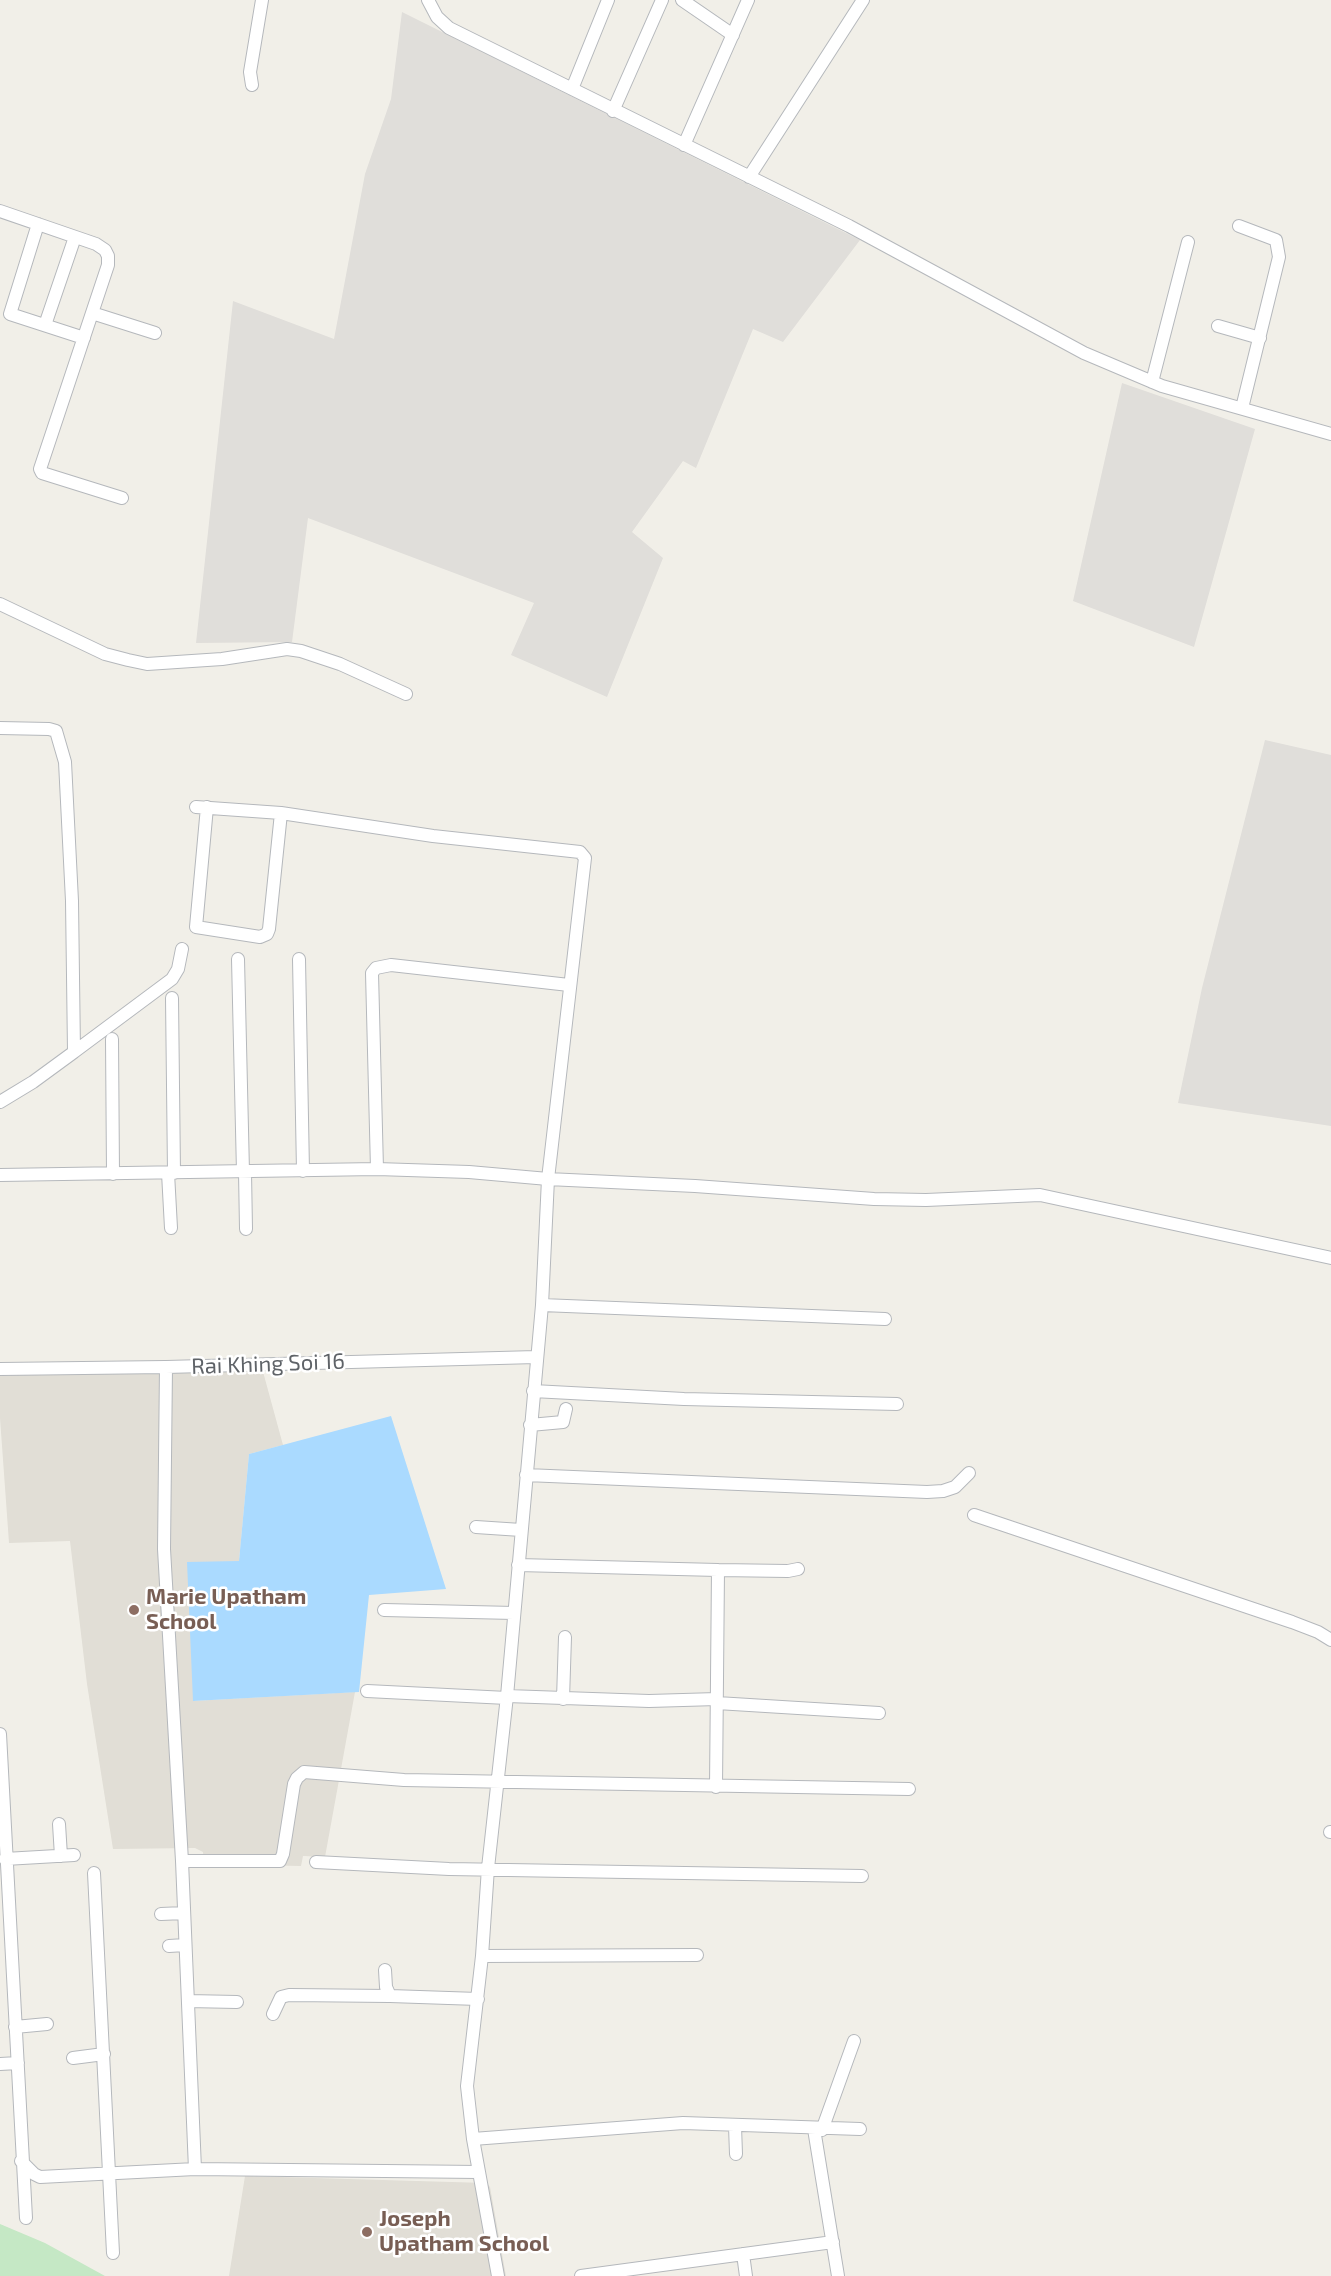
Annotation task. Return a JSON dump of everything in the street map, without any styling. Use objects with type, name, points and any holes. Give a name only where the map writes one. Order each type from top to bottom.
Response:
[{"type":"street","points":[[252,85],[250,65],[262,0]]},
{"type":"street","points":[[428,0],[437,17],[449,28],[881,243],[1084,353],[1152,382],[1331,434]]},
{"type":"street","points":[[572,89],[608,0]]},
{"type":"street","points":[[613,111],[662,0]]},
{"type":"street","points":[[682,0],[733,35]]},
{"type":"street","points":[[684,145],[748,0]]},
{"type":"street","points":[[748,177],[863,0]]},
{"type":"street","points":[[0,211],[96,244],[105,250],[108,256],[108,265],[40,469],[42,473],[122,498]]},
{"type":"street","points":[[38,224],[10,314],[84,338]]},
{"type":"street","points":[[1239,226],[1276,240],[1278,248],[1278,269],[1242,408]]},
{"type":"street","points":[[45,325],[75,237]]},
{"type":"street","points":[[1152,382],[1188,242]]},
{"type":"street","points":[[92,313],[155,333]]},
{"type":"street","points":[[1218,326],[1260,338]]},
{"type":"street","points":[[0,604],[105,654],[128,660],[147,664],[222,659],[286,649],[301,651],[340,664],[406,694]]},
{"type":"street","points":[[0,728],[56,731],[65,762],[72,902],[74,1052]]},
{"type":"street","points":[[281,813],[267,934],[260,937],[196,927],[202,807],[281,813],[434,836],[580,852],[585,858],[548,1179],[542,1305],[507,1697],[488,1868],[478,1999],[467,2086],[473,2139],[498,2276]]},
{"type":"street","points":[[0,1102],[33,1082],[172,978],[178,969],[182,949]]},
{"type":"street","points":[[238,959],[246,1229]]},
{"type":"street","points":[[299,959],[303,1171]]},
{"type":"street","points":[[377,1169],[372,973],[376,968],[391,965],[569,985]]},
{"type":"street","points":[[171,1228],[172,998]]},
{"type":"street","points":[[112,1039],[113,1174]]},
{"type":"street","points":[[0,1175],[377,1169],[469,1172],[874,1199],[926,1200],[1040,1195],[1331,1258]]},
{"type":"street","points":[[542,1305],[885,1319]]},
{"type":"street","name":"Rai Khing Soi 16","points":[[0,1369],[536,1357]]},
{"type":"street","points":[[166,1367],[164,1549],[182,1861],[195,2169]]},
{"type":"street","points":[[533,1391],[684,1399],[897,1404]]},
{"type":"street","points":[[530,1425],[562,1422],[566,1409]]},
{"type":"street","points":[[526,1475],[927,1492],[955,1487],[969,1473]]},
{"type":"street","points":[[974,1515],[1281,1618],[1318,1632],[1331,1640]]},
{"type":"street","points":[[476,1527],[521,1530]]},
{"type":"street","points":[[518,1565],[718,1570],[788,1571],[798,1569]]},
{"type":"street","points":[[716,1787],[718,1570]]},
{"type":"street","points":[[384,1610],[514,1613]]},
{"type":"street","points":[[563,1699],[565,1637]]},
{"type":"street","points":[[367,1691],[563,1699],[717,1701],[879,1713]]},
{"type":"street","points":[[0,1734],[3,1854],[26,2218]]},
{"type":"street","points":[[182,1861],[280,1861],[294,1784],[304,1772],[404,1780],[909,1789]]},
{"type":"street","points":[[59,1824],[61,1856]]},
{"type":"street","points":[[3,1854],[74,1855]]},
{"type":"street","points":[[316,1862],[449,1869],[862,1876]]},
{"type":"street","points":[[94,1873],[110,2172],[112,2253]]},
{"type":"street","points":[[161,1914],[184,1912]]},
{"type":"street","points":[[169,1946],[185,1945]]},
{"type":"street","points":[[482,1956],[697,1955]]},
{"type":"street","points":[[385,1970],[386,1987],[390,1996]]},
{"type":"street","points":[[273,2014],[281,1997],[289,1995],[478,1999]]},
{"type":"street","points":[[188,2001],[237,2002]]},
{"type":"street","points":[[15,2027],[47,2024]]},
{"type":"street","points":[[838,2276],[818,2129],[854,2041]]},
{"type":"street","points":[[73,2058],[104,2054]]},
{"type":"street","points":[[0,2064],[18,2063]]},
{"type":"street","points":[[473,2139],[683,2123],[860,2129]]},
{"type":"street","points":[[735,2126],[736,2154]]},
{"type":"street","points":[[21,2161],[40,2177],[195,2169],[479,2172]]},
{"type":"street","points":[[583,2276],[661,2271],[743,2254],[833,2242]]},
{"type":"street","points":[[743,2254],[746,2276]]},
{"type":"shaded area","points":[[402,12],[860,240],[783,342],[753,329],[696,468],[683,461],[632,532],[663,558],[607,697],[511,655],[534,603],[308,518],[292,642],[196,643],[233,301],[334,339],[365,174],[391,99]]},
{"type":"shaded area","points":[[1122,383],[1255,429],[1194,647],[1073,601]]},
{"type":"shaded area","points":[[1265,740],[1331,755],[1331,1126],[1178,1103],[1202,988]]},
{"type":"shaded area","name":"Marie Upatham School","points":[[166,1367],[262,1368],[283,1445],[249,1454],[239,1561],[193,1701],[355,1692],[325,1857],[303,1856],[301,1866],[204,1864],[203,1852],[195,1848],[113,1849],[87,1684],[70,1541],[9,1543],[0,1418],[0,1376]]},
{"type":"shaded area","name":"Joseph Upatham School","points":[[245,2176],[486,2183],[490,2187],[506,2276],[229,2276]]},
{"type":"green space","points":[[0,2224],[45,2243],[105,2276],[0,2276]]},
{"type":"water","points":[[391,1416],[446,1589],[369,1595],[359,1692],[193,1701],[187,1562],[239,1561],[249,1454]]},
{"type":"place","name":"Marie Upatham School","points":[[134,1610]]},
{"type":"place","name":"Joseph Upatham School","points":[[367,2232]]}]
